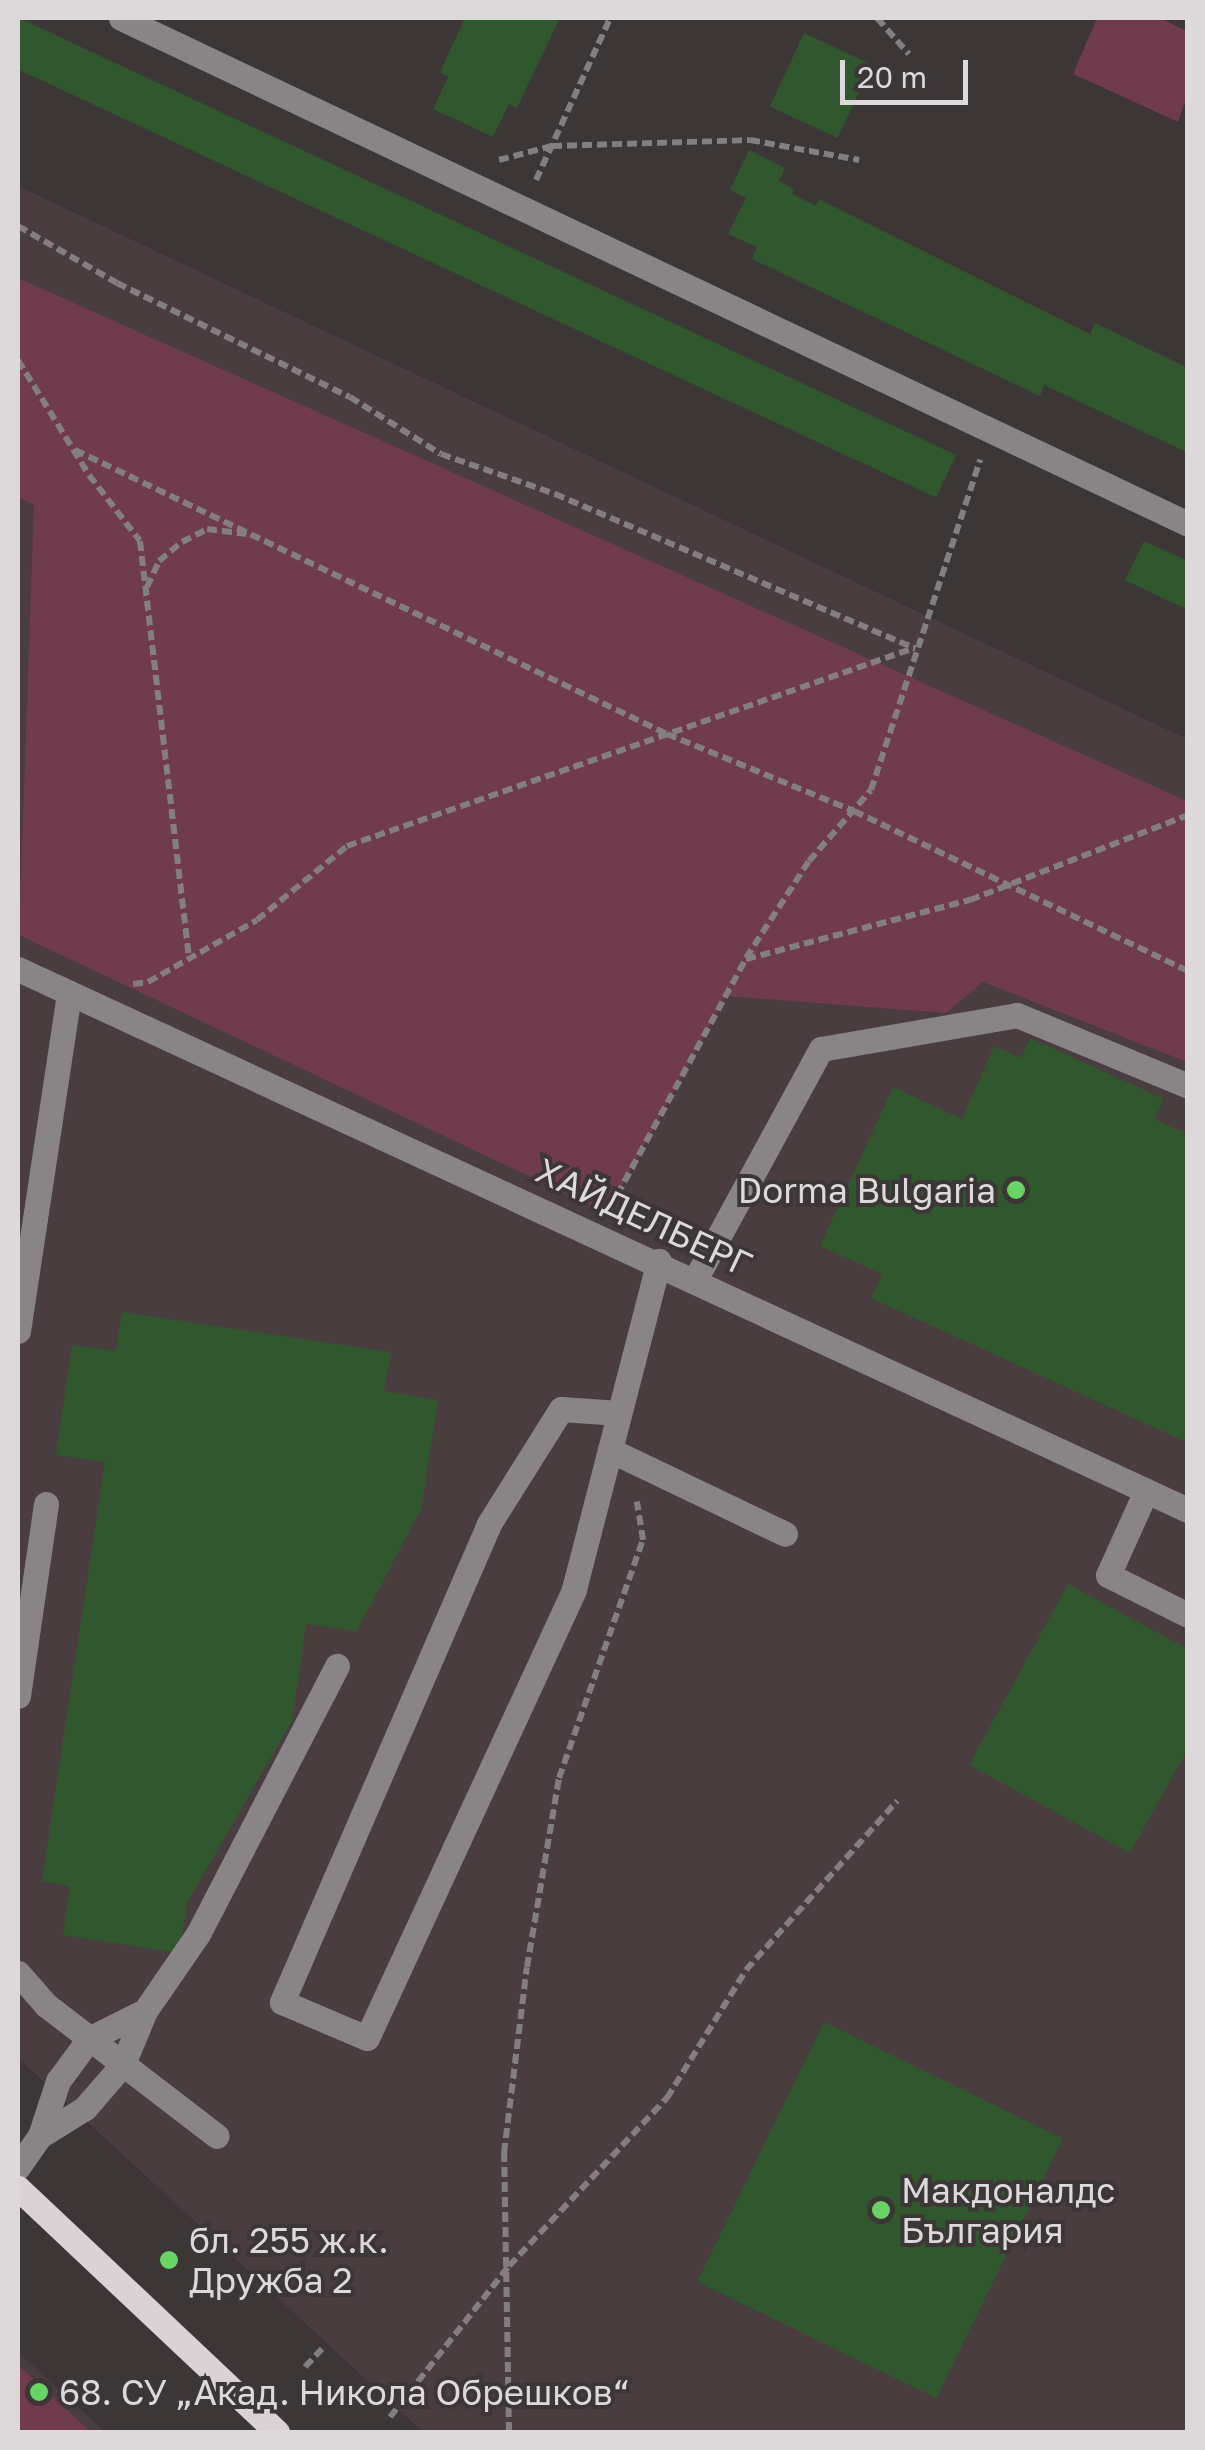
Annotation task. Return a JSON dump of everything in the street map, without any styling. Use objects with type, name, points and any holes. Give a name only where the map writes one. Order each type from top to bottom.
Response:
[{"type":"main road","points":[[18,2188],[276,2432]]},
{"type":"street","points":[[121,18],[1188,524]]},
{"type":"street","name":"ХАЙДЕЛБЕРГ","points":[[18,969],[696,1278],[1188,1510]]},
{"type":"street","points":[[18,1332],[69,993]]},
{"type":"street","points":[[696,1278],[821,1048],[1017,1015],[1188,1086]]},
{"type":"street","points":[[620,1413],[561,1409],[488,1524],[282,2002],[366,2038],[574,1589],[620,1455],[620,1413],[659,1261]]},
{"type":"street","points":[[620,1455],[785,1534]]},
{"type":"street","points":[[1146,1491],[1108,1575],[1188,1615]]},
{"type":"street","points":[[18,1696],[46,1504]]},
{"type":"street","points":[[40,2136],[85,2108],[122,2064],[145,2011],[198,1934],[337,1666]]},
{"type":"street","points":[[18,1973],[89,2039],[217,2136]]},
{"type":"street","points":[[18,2167],[40,2136],[58,2081],[89,2039],[145,2011]]},
{"type":"path","points":[[524,209],[610,18]]},
{"type":"path","points":[[877,18],[910,54]]},
{"type":"path","points":[[450,173],[552,146],[750,140],[859,160]]},
{"type":"path","points":[[18,226],[117,283],[350,396],[441,454],[555,494],[915,648]]},
{"type":"path","points":[[18,360],[74,450],[140,541],[189,956]]},
{"type":"path","points":[[596,1233],[746,959],[809,861],[871,790],[990,430]]},
{"type":"path","points":[[74,450],[667,734],[854,810],[1188,971]]},
{"type":"path","points":[[146,586],[159,561],[206,529],[254,535]]},
{"type":"path","points":[[128,985],[148,982],[257,920],[347,846],[915,648]]},
{"type":"path","points":[[746,959],[1012,884],[1188,815]]},
{"type":"path","points":[[510,2432],[510,2266],[504,2153],[527,1967],[559,1778],[644,1540],[620,1455]]},
{"type":"path","points":[[390,2417],[510,2266],[667,2098],[746,1970],[898,1801]]},
{"type":"path","points":[[305,2368],[322,2349]]},
{"type":"shaded area","points":[[1097,18],[1160,18],[1187,31],[1187,97],[1178,122],[1073,74]]},
{"type":"shaded area","points":[[18,186],[1187,739],[1187,2432],[423,2432],[18,2058]]},
{"type":"shaded area","points":[[18,278],[1187,801],[1187,1062],[983,982],[946,1013],[726,996],[607,1213],[19,935],[34,505],[18,497]]},
{"type":"shaded area","name":"68. СУ „Акад. Никола Обрешков“","points":[[18,2352],[105,2432],[18,2432]]},
{"type":"shaded area","name":"68. СУ „Акад. Никола Обрешков“","points":[[18,2365],[91,2432],[18,2432]]},
{"type":"building","points":[[19,18],[956,455],[936,498],[18,69]]},
{"type":"building","points":[[465,18],[560,18],[517,108],[509,104],[493,137],[433,109],[448,77],[440,72]]},
{"type":"building","points":[[804,33],[872,65],[838,138],[770,106]]},
{"type":"building","points":[[749,150],[785,168],[779,181],[794,189],[792,194],[816,206],[819,199],[1090,334],[1095,323],[1188,368],[1188,453],[1044,385],[1040,396],[752,259],[757,247],[728,234],[746,198],[730,190]]},
{"type":"building","points":[[1144,541],[1188,561],[1188,610],[1125,580]]},
{"type":"building","name":"Dorma Bulgaria","points":[[1030,1038],[1164,1099],[1154,1119],[1188,1134],[1188,1443],[871,1298],[882,1274],[820,1246],[893,1087],[962,1119],[994,1046],[1021,1058]]},
{"type":"building","points":[[122,1312],[391,1352],[384,1391],[438,1400],[421,1509],[357,1631],[306,1624],[292,1721],[187,1903],[179,1953],[63,1935],[70,1886],[42,1881],[105,1462],[56,1455],[72,1345],[116,1351]]},
{"type":"building","points":[[1068,1584],[1188,1649],[1188,1749],[1130,1853],[969,1765]]},
{"type":"building","name":"Макдоналдс България","points":[[824,2022],[1063,2139],[936,2398],[697,2282]]},
{"type":"place","name":"Dorma Bulgaria","points":[[1016,1190]]},
{"type":"place","name":"Макдоналдс България","points":[[881,2210]]},
{"type":"place","name":"бл. 255 ж.к. Дружба 2","points":[[169,2260]]},
{"type":"place","name":"68. СУ „Акад. Никола Обрешков“","points":[[39,2392]]}]
